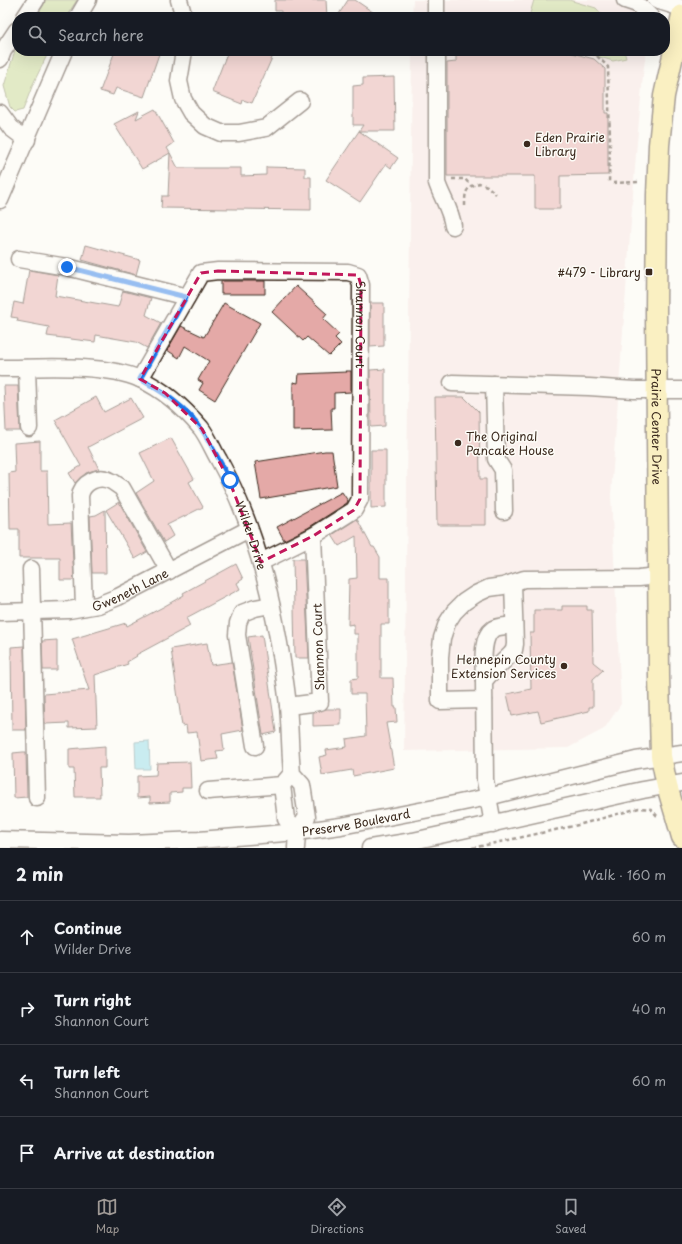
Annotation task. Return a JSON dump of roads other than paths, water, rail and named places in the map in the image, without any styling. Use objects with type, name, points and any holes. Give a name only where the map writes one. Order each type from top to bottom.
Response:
[{"type":"main road","name":"Prairie Center Drive","points":[[682,15],[664,96],[659,145],[657,195],[656,390],[661,756],[674,784],[682,837]]},
{"type":"street","points":[[28,12],[36,0]]},
{"type":"street","points":[[81,12],[88,0]]},
{"type":"street","points":[[179,0],[183,12]]},
{"type":"street","points":[[436,0],[436,12]]},
{"type":"street","points":[[625,0],[637,4],[646,12]]},
{"type":"street","points":[[656,0],[682,8]]},
{"type":"street","points":[[0,59],[3,51],[12,38]]},
{"type":"street","points":[[0,200],[62,56]]},
{"type":"street","points":[[183,56],[179,81],[183,98],[191,113],[205,126],[221,133],[238,133],[266,128],[300,101]]},
{"type":"street","points":[[437,56],[437,183],[451,215],[453,226]]},
{"type":"street","points":[[663,56],[667,81]]},
{"type":"street","points":[[0,113],[11,128],[27,140]]},
{"type":"street","points":[[19,259],[67,267],[186,297]]},
{"type":"street","name":"Shannon Court","points":[[140,379],[201,273],[218,270],[348,272],[358,275],[361,285],[360,499],[354,510],[313,536],[261,562]]},
{"type":"street","name":"Wilder Drive","points":[[0,368],[96,369],[119,372],[140,379],[165,393],[202,429],[230,480],[261,562],[277,634],[288,706],[287,779]]},
{"type":"street","points":[[27,368],[29,428]]},
{"type":"street","points":[[452,383],[682,390]]},
{"type":"street","points":[[494,384],[496,458],[503,470],[504,511]]},
{"type":"street","points":[[84,608],[80,496],[81,490],[93,479],[102,478],[110,480],[122,488],[169,571]]},
{"type":"street","name":"Gweneth Lane","points":[[0,612],[69,610],[98,605],[118,597],[249,529]]},
{"type":"street","name":"Shannon Court","points":[[288,706],[320,702],[313,536]]},
{"type":"street","points":[[31,570],[37,798]]},
{"type":"street","points":[[484,700],[440,701],[440,656],[442,638],[447,623],[454,612],[464,602],[489,588],[503,586],[524,579],[639,578],[658,576]]},
{"type":"street","points":[[484,680],[514,650],[513,583]]},
{"type":"street","points":[[255,746],[237,635],[238,623],[242,613],[255,608],[270,605]]},
{"type":"street","points":[[493,824],[485,780],[485,640],[493,629],[514,625]]},
{"type":"street","name":"Preserve Boulevard","points":[[0,840],[129,843],[221,839],[297,832],[341,826],[488,797],[636,760],[682,754]]},
{"type":"street","points":[[208,791],[287,779],[302,785],[307,817],[297,832],[296,848]]},
{"type":"street","points":[[370,848],[493,824],[674,784]]},
{"type":"water","points":[[149,741],[150,769],[136,769],[135,742]]},
{"type":"place","name":"Eden Prairie Library","points":[[527,144]]},
{"type":"place","name":"#479 - Library","points":[[649,272]]},
{"type":"place","name":"The Original Pancake House","points":[[458,443]]},
{"type":"place","name":"Hennepin County Extension Services","points":[[564,666]]}]
